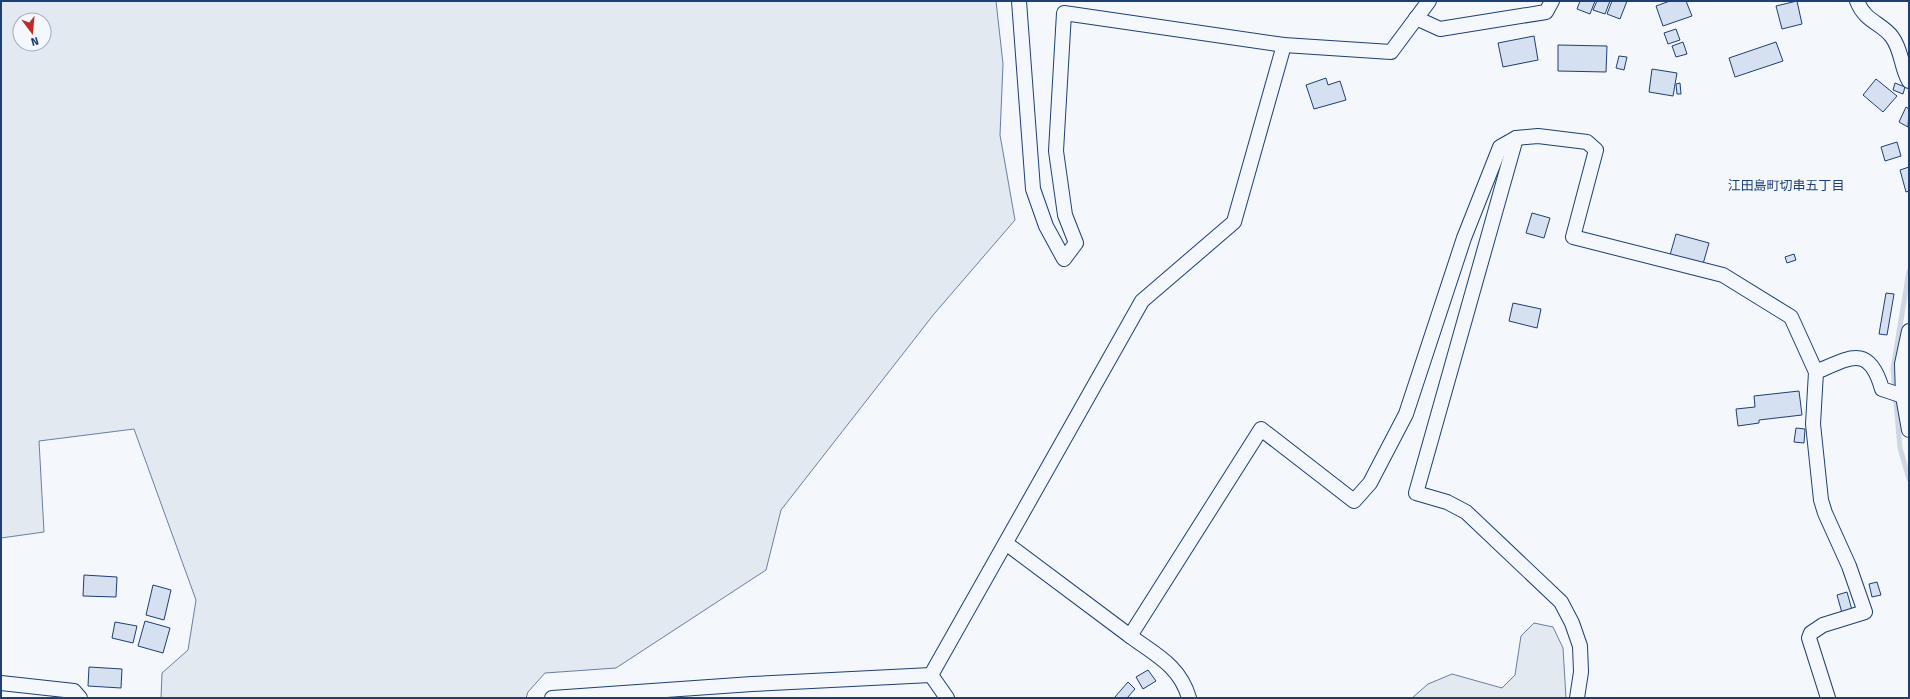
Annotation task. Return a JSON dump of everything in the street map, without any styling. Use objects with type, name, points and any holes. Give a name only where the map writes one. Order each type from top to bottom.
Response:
[{"type":"street","points":[[1019,1],[1033,189],[1046,226],[1064,259],[1076,243],[1065,215],[1056,151],[1064,13],[1284,45],[1391,52],[1429,1]]},
{"type":"street","points":[[1416,18],[1440,29],[1546,12],[1552,1]]},
{"type":"street","points":[[1857,1],[1859,7],[1870,19],[1892,36],[1909,81]]},
{"type":"street","points":[[931,675],[1007,544],[1142,301],[1234,222],[1284,45]]},
{"type":"street","points":[[1130,636],[1261,429],[1354,500],[1370,483],[1406,414],[1425,352],[1464,238],[1500,147],[1516,138],[1538,136],[1587,142],[1596,150],[1573,236],[1723,275],[1791,317],[1816,372],[1813,424],[1821,500],[1825,513],[1849,566],[1865,612],[1823,625],[1811,633],[1810,638],[1828,698]]},
{"type":"street","points":[[1516,138],[1416,492],[1446,502],[1466,512],[1560,602],[1572,623],[1580,646],[1581,672],[1577,698]]},
{"type":"street","points":[[1909,331],[1902,364],[1903,396],[1909,430]]},
{"type":"street","points":[[1816,372],[1852,357],[1865,359],[1878,374],[1882,389],[1903,396]]},
{"type":"street","points":[[1007,544],[1176,671],[1186,687],[1189,698]]},
{"type":"street","points":[[552,698],[752,684],[931,675]]},
{"type":"street","points":[[931,675],[947,698]]},
{"type":"street","points":[[1,683],[74,691],[80,698]]},
{"type":"shaded area","points":[[1,1],[996,1],[1003,64],[1000,135],[1015,220],[934,314],[781,510],[766,570],[616,668],[545,673],[528,692],[526,698],[161,698],[162,673],[188,650],[196,600],[134,429],[39,441],[44,532],[1,538]]},
{"type":"shaded area","points":[[1534,623],[1553,627],[1563,648],[1566,698],[1412,698],[1428,684],[1452,674],[1502,688],[1515,675],[1521,636]]},
{"type":"building","points":[[1580,1],[1595,1],[1590,14],[1577,9]]},
{"type":"building","points":[[1597,1],[1610,1],[1605,14],[1593,10]]},
{"type":"building","points":[[1612,1],[1627,1],[1620,19],[1607,14]]},
{"type":"building","points":[[1670,1],[1686,1],[1692,16],[1663,26],[1656,6]]},
{"type":"building","points":[[1797,1],[1802,24],[1782,29],[1776,6]]},
{"type":"building","points":[[1676,29],[1680,40],[1668,44],[1664,33]]},
{"type":"building","points":[[1534,36],[1538,60],[1503,67],[1498,43]]},
{"type":"building","points":[[1683,42],[1687,54],[1676,57],[1672,46]]},
{"type":"building","points":[[1776,42],[1783,61],[1735,77],[1729,58]]},
{"type":"building","points":[[1558,45],[1607,46],[1606,72],[1558,71]]},
{"type":"building","points":[[1619,56],[1627,57],[1624,70],[1616,68]]},
{"type":"building","points":[[1652,69],[1677,73],[1673,96],[1649,92]]},
{"type":"building","points":[[1326,78],[1328,85],[1340,81],[1346,100],[1314,109],[1306,85]]},
{"type":"building","points":[[1876,79],[1897,96],[1883,112],[1863,95]]},
{"type":"building","points":[[1680,83],[1681,94],[1677,94],[1676,84]]},
{"type":"building","points":[[1895,83],[1905,87],[1903,94],[1893,90]]},
{"type":"building","points":[[1906,107],[1909,109],[1908,127],[1899,122]]},
{"type":"building","points":[[1897,142],[1901,156],[1885,161],[1881,147]]},
{"type":"building","points":[[1909,167],[1909,191],[1906,192],[1900,170]]},
{"type":"building","points":[[1532,213],[1550,218],[1544,238],[1526,233]]},
{"type":"building","points":[[1676,234],[1709,243],[1703,264],[1670,255]]},
{"type":"building","points":[[1794,254],[1796,260],[1787,263],[1785,257]]},
{"type":"building","points":[[1886,293],[1894,294],[1887,335],[1879,334]]},
{"type":"building","points":[[1513,303],[1541,309],[1537,328],[1509,321]]},
{"type":"building","points":[[1799,391],[1802,415],[1759,420],[1759,423],[1738,426],[1736,409],[1755,407],[1754,396]]},
{"type":"building","points":[[1796,428],[1805,429],[1804,443],[1794,442]]},
{"type":"building","points":[[84,575],[117,577],[116,597],[83,596]]},
{"type":"building","points":[[1877,582],[1881,595],[1872,597],[1869,584]]},
{"type":"building","points":[[153,585],[171,590],[164,620],[146,615]]},
{"type":"building","points":[[1847,592],[1852,610],[1842,613],[1837,595]]},
{"type":"building","points":[[145,621],[170,628],[163,653],[138,646]]},
{"type":"building","points":[[115,622],[137,626],[133,643],[112,638]]},
{"type":"building","points":[[89,667],[122,669],[121,688],[88,686]]},
{"type":"building","points":[[1148,670],[1156,681],[1143,689],[1136,677]]},
{"type":"building","points":[[1128,682],[1135,689],[1127,698],[1114,698]]},
{"type":"waterway","points":[[1909,271],[1893,369],[1900,448],[1909,479]]},
{"type":"district","name":"江田島町切串五丁目","points":[[1786,185]]}]
